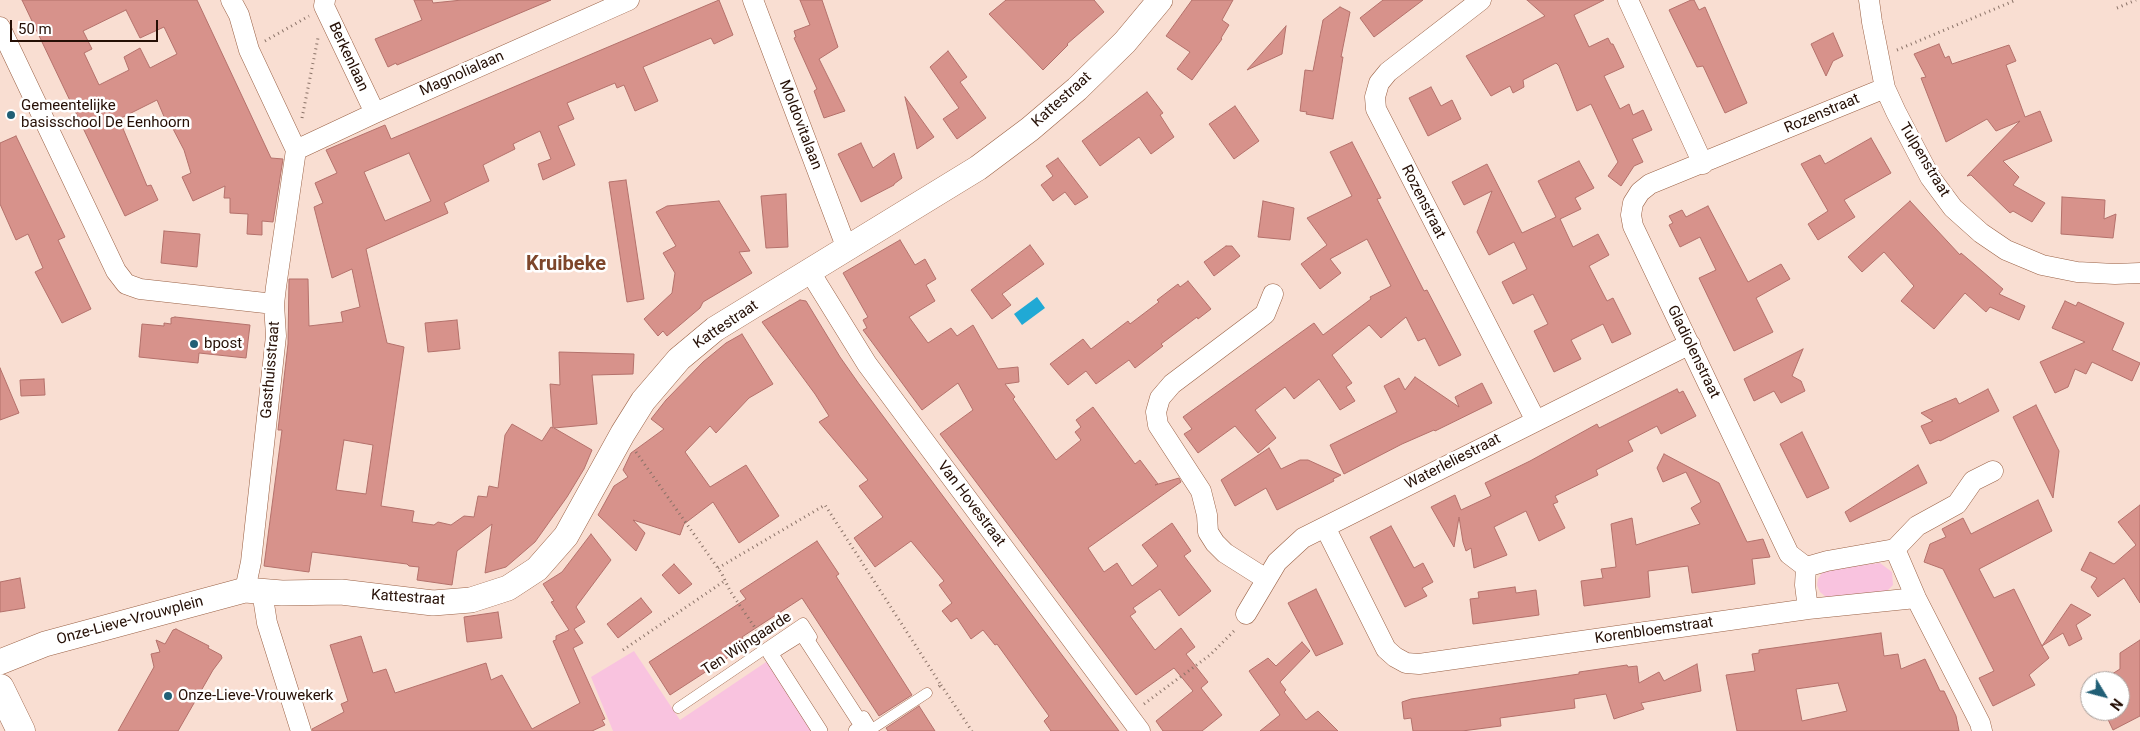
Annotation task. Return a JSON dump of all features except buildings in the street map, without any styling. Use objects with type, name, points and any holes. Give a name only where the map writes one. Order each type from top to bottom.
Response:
[{"type":"main road","points":[[0,688],[21,731]]},
{"type":"street","points":[[231,0],[239,15],[249,50],[296,150]]},
{"type":"street","name":"Magnolialaan","points":[[296,150],[374,113],[629,0]]},
{"type":"street","name":"Moldovitalaan","points":[[753,0],[847,249]]},
{"type":"street","name":"Kattestraat","points":[[313,594],[341,592],[433,603],[471,600],[508,588],[537,569],[566,536],[623,433],[643,401],[679,359],[715,329],[978,168],[1030,129],[1077,89],[1125,42],[1160,0]]},
{"type":"street","points":[[1628,0],[1703,164]]},
{"type":"street","name":"Tulpenstraat","points":[[1869,0],[1886,88],[1896,112],[1930,177],[1953,208],[1981,233],[2006,250],[2042,265],[2077,272],[2140,273]]},
{"type":"street","name":"Berkenlaan","points":[[325,3],[374,113]]},
{"type":"street","name":"Rozenstraat","points":[[1471,3],[1388,72],[1379,83],[1375,97],[1376,109],[1536,421]]},
{"type":"street","points":[[0,27],[116,270],[126,284],[140,289],[274,304]]},
{"type":"street","name":"Rozenstraat","points":[[1703,164],[1886,88]]},
{"type":"street","name":"Gasthuisstraat","points":[[254,590],[251,562],[276,336],[274,304],[296,150]]},
{"type":"street","name":"Gladiolenstraat","points":[[1703,164],[1650,184],[1640,192],[1631,214],[1633,226],[1790,554],[1806,567]]},
{"type":"street","name":"Van Hovestraat","points":[[810,272],[872,371],[1135,723]]},
{"type":"street","points":[[1266,579],[1225,554],[1215,543],[1208,532],[1207,515],[1201,491],[1158,425],[1156,412],[1160,398],[1172,384],[1265,314],[1273,294]]},
{"type":"street","name":"Waterleliestraat","points":[[1246,614],[1277,562],[1304,538],[1690,344]]},
{"type":"street","points":[[1808,609],[1805,585],[1806,567],[1827,561],[1894,549],[1917,526],[1957,504],[1972,482],[1994,470]]},
{"type":"street","name":"Korenbloemstraat","points":[[1325,527],[1386,649],[1394,657],[1406,663],[1419,664],[1808,609],[1916,598]]},
{"type":"street","points":[[1894,549],[1916,598],[1980,723],[1982,731]]},
{"type":"street","points":[[254,590],[267,623],[301,731]]},
{"type":"street","name":"Onze-Lieve-Vrouwplein","points":[[0,662],[45,644],[254,590],[313,594]]},
{"type":"street","points":[[820,731],[770,653],[802,633],[863,727],[856,731]]},
{"type":"lane","name":"Ten Wijngaarde","points":[[678,708],[803,623],[871,730],[927,693]]},
{"type":"path","points":[[1879,57],[2016,0]]},
{"type":"path","points":[[2117,8],[2136,0]]},
{"type":"path","points":[[249,50],[325,3]]},
{"type":"path","points":[[296,150],[325,3]]},
{"type":"path","points":[[623,433],[718,568],[726,580],[730,591],[767,646]]},
{"type":"path","points":[[718,568],[825,505],[972,731]]},
{"type":"path","points":[[623,650],[726,580]]},
{"type":"path","points":[[1135,723],[1217,649],[1236,629],[1246,614]]},
{"type":"path","points":[[927,693],[941,685]]},
{"type":"shaded area","points":[[1880,563],[1892,572],[1893,585],[1887,591],[1832,598],[1826,597],[1820,592],[1817,585],[1822,573],[1828,569]]},
{"type":"shaded area","points":[[634,651],[680,720],[772,658],[820,731],[613,731],[591,677]]},
{"type":"water","points":[[1037,297],[1045,308],[1022,325],[1014,314]]},
{"type":"place","name":"Gemeentelijke basisschool De Eenhoorn","points":[[11,115]]},
{"type":"place","name":"bpost","points":[[194,344]]},
{"type":"place","name":"Onze-Lieve-Vrouwekerk","points":[[168,696]]},
{"type":"district","name":"Kruibeke","points":[[566,265]]}]
